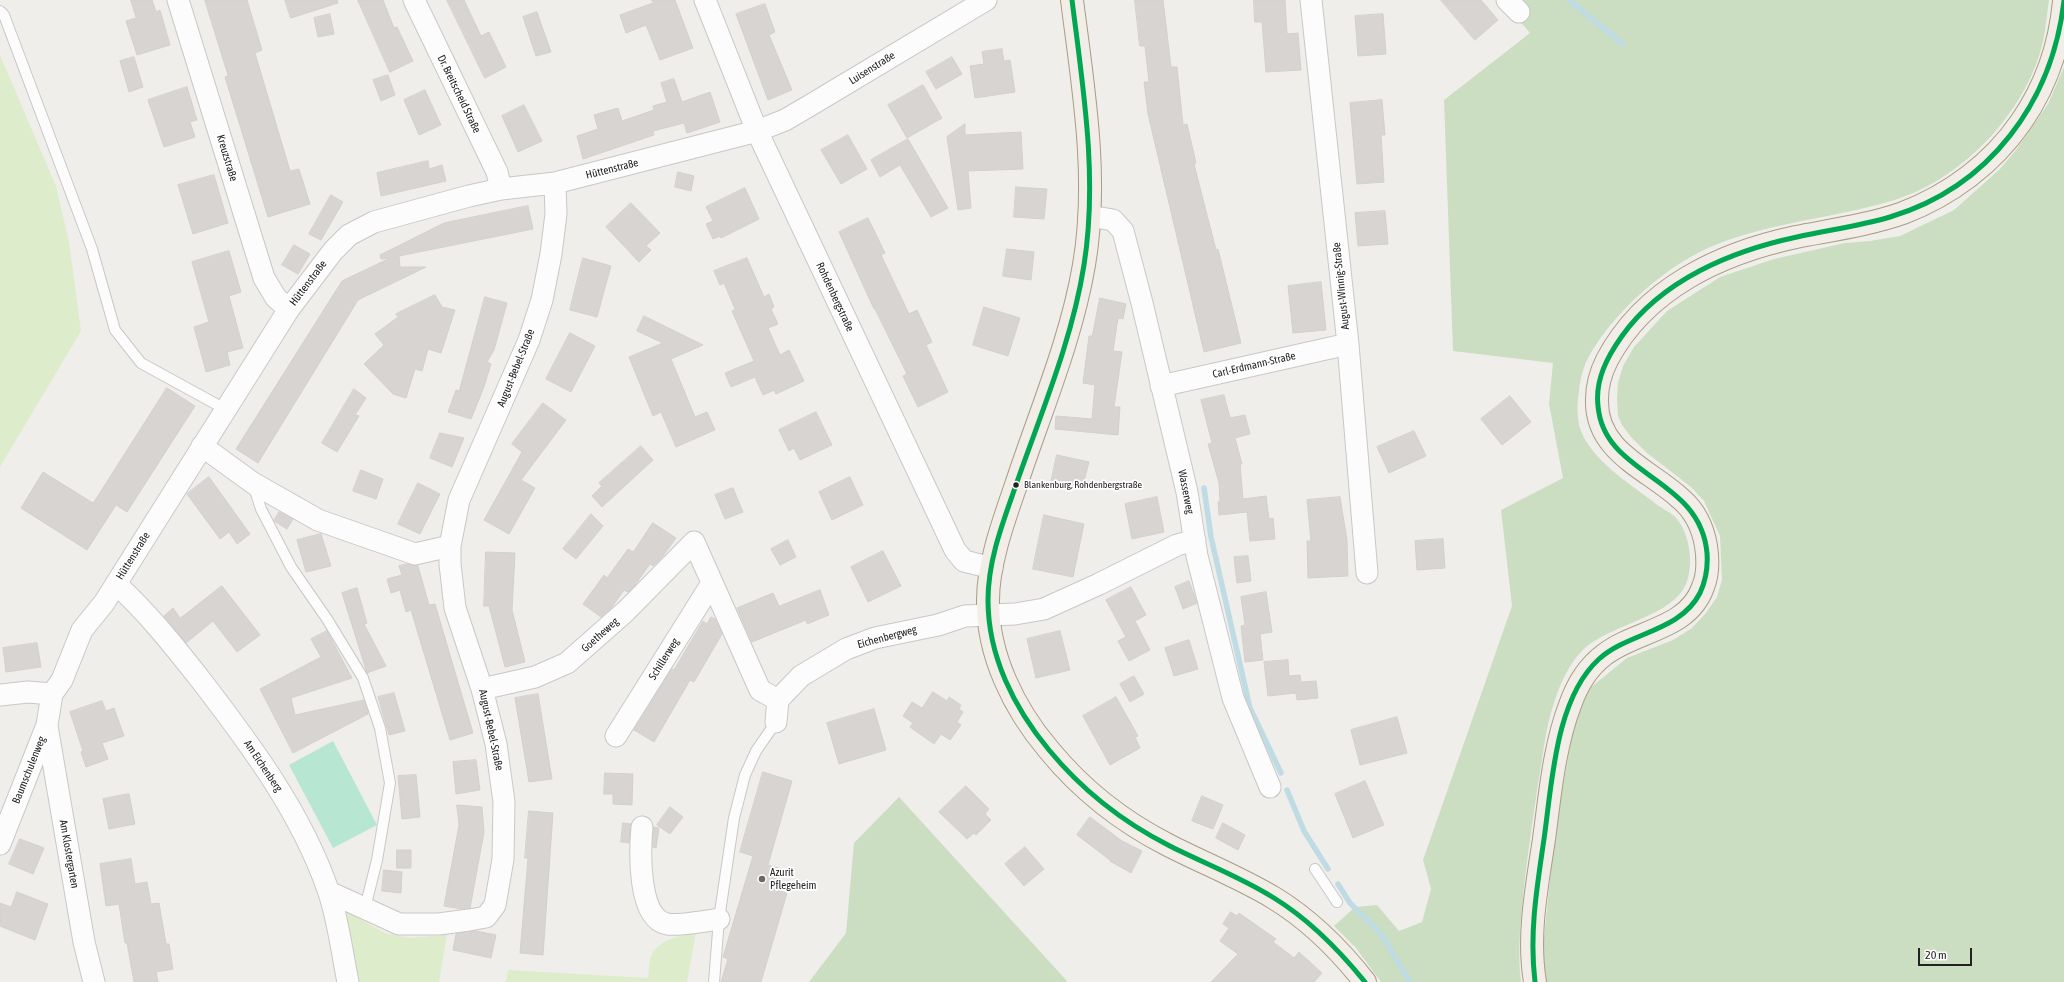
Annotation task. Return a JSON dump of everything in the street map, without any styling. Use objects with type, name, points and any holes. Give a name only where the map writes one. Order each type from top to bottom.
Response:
[{"type":"main road","points":[[1072,0],[1088,146],[1089,216],[1084,262],[1074,310],[1058,362],[1010,501],[992,568],[988,597],[988,614],[998,661],[1019,708],[1048,750],[1069,773],[1105,805],[1165,844],[1274,898],[1298,914],[1335,947],[1365,982]]},
{"type":"main road","points":[[1535,982],[1532,948],[1534,911],[1546,822],[1563,725],[1577,688],[1593,665],[1604,655],[1620,645],[1677,620],[1689,609],[1703,587],[1706,572],[1707,555],[1705,538],[1700,524],[1692,511],[1681,498],[1618,451],[1602,430],[1596,405],[1597,391],[1605,364],[1613,350],[1638,317],[1674,286],[1704,267],[1769,244],[1875,221],[1904,212],[1942,194],[1974,172],[2010,137],[2037,97],[2056,48],[2064,2]]},
{"type":"street","name":"Kreuzstraße","points":[[178,0],[264,278],[276,298],[289,309]]},
{"type":"street","name":"Dr. Breitscheid Straße","points":[[414,0],[497,172],[501,189]]},
{"type":"street","name":"Rohdenbergstraße","points":[[705,0],[757,131],[955,550],[964,561],[992,568]]},
{"type":"street","name":"Luisenstraße","points":[[757,131],[785,120],[986,0]]},
{"type":"street","name":"August-Winnig-Straße","points":[[1310,0],[1348,344],[1367,573]]},
{"type":"street","name":"Hüttenstraße","points":[[52,694],[62,680],[82,630],[104,603],[289,309],[332,251],[349,235],[374,222],[501,189],[556,183],[757,131]]},
{"type":"street","name":"August-Bebel-Straße","points":[[329,892],[399,924],[440,924],[486,917],[495,905],[503,859],[504,802],[496,744],[482,689],[455,608],[450,564],[450,546],[459,500],[529,340],[542,300],[552,254],[556,214],[556,183]]},
{"type":"street","name":"Wasserweg","points":[[1089,216],[1114,220],[1123,231],[1187,492],[1197,556],[1233,698],[1270,787]]},
{"type":"street","name":"Carl-Erdmann-Straße","points":[[1161,386],[1348,344]]},
{"type":"street","points":[[202,446],[253,483],[318,520],[415,554],[450,546]]},
{"type":"street","name":"Eichenbergweg","points":[[778,700],[801,676],[846,649],[875,638],[938,625],[965,616],[1015,614],[1044,609],[1099,584],[1177,545],[1195,540]]},
{"type":"street","name":"Goetheweg","points":[[482,689],[535,677],[567,663],[626,611],[694,542],[712,583]]},
{"type":"street","points":[[712,583],[760,690],[778,700],[776,722]]},
{"type":"street","name":"Schillerweg","points":[[616,736],[712,583]]},
{"type":"street","name":"Am Eichenberg","points":[[116,584],[136,602],[185,661],[270,775],[309,842],[329,892],[348,982]]},
{"type":"street","points":[[0,695],[28,692],[52,694]]},
{"type":"street","name":"Baumschulenweg","points":[[0,844],[47,725],[52,694]]},
{"type":"street","name":"Am Klostergarten","points":[[47,725],[84,942],[94,982]]},
{"type":"street","points":[[642,827],[640,857],[644,886],[649,908],[656,919],[667,924],[719,919]]},
{"type":"lane","points":[[0,11],[4,15],[92,249],[115,330],[141,363],[225,409]]},
{"type":"lane","points":[[253,483],[261,509],[291,568],[327,619],[363,678],[380,728],[390,783],[378,860],[365,908]]},
{"type":"lane","points":[[714,982],[719,919],[734,818],[745,775],[756,751],[776,722]]},
{"type":"lane","points":[[1315,869],[1337,902]]},
{"type":"green space","points":[[1502,0],[2049,0],[2043,41],[2035,68],[2022,94],[2006,119],[1964,162],[1940,179],[1914,193],[1888,202],[1774,227],[1708,248],[1673,268],[1656,280],[1624,309],[1598,342],[1588,358],[1581,378],[1578,395],[1579,425],[1584,437],[1600,459],[1622,478],[1677,519],[1688,542],[1690,568],[1686,584],[1679,595],[1668,605],[1640,620],[1609,633],[1584,649],[1569,667],[1559,689],[1546,733],[1527,860],[1520,934],[1519,958],[1521,982],[1381,982],[1356,948],[1334,926],[1355,907],[1377,905],[1399,931],[1422,922],[1431,889],[1423,860],[1512,606],[1501,510],[1563,478],[1549,404],[1553,363],[1453,351],[1444,100],[1530,33]]},
{"type":"green space","points":[[0,55],[56,186],[69,242],[81,331],[0,467]]},
{"type":"green space","points":[[2064,67],[2064,982],[1546,982],[1543,947],[1555,831],[1572,735],[1583,700],[1590,688],[1627,658],[1673,640],[1692,628],[1706,613],[1717,597],[1722,580],[1720,536],[1704,501],[1691,487],[1647,453],[1631,437],[1622,425],[1618,416],[1617,399],[1618,383],[1623,366],[1634,347],[1667,311],[1720,277],[1774,259],[1845,243],[1900,236],[1954,210],[2000,169],[2016,150],[2048,104]]},
{"type":"green space","points":[[333,741],[377,825],[333,848],[289,765]]},
{"type":"green space","points":[[899,797],[1067,981],[1066,982],[809,982],[846,933],[854,843]]},
{"type":"green space","points":[[347,912],[385,933],[410,938],[447,935],[439,982],[355,982],[341,918]]},
{"type":"green space","points":[[696,932],[687,982],[506,982],[508,970],[648,978],[650,959],[652,954],[660,945],[671,939]]},
{"type":"building","points":[[131,0],[152,0],[156,12],[160,10],[170,45],[137,55],[126,21],[136,18]]},
{"type":"building","points":[[205,0],[247,0],[262,50],[255,53],[290,171],[299,169],[310,204],[268,217],[225,77],[228,76]]},
{"type":"building","points":[[285,0],[337,0],[338,3],[291,18]]},
{"type":"building","points":[[358,0],[383,0],[394,28],[397,27],[413,61],[390,72]]},
{"type":"building","points":[[447,0],[464,0],[481,36],[489,32],[506,67],[485,78]]},
{"type":"building","points":[[652,0],[675,0],[693,48],[660,60],[646,25],[626,33],[620,15],[653,3]]},
{"type":"building","points":[[1135,0],[1163,0],[1171,67],[1177,67],[1183,125],[1187,124],[1196,163],[1194,164],[1216,250],[1218,249],[1241,343],[1204,352],[1148,114],[1144,82],[1149,82],[1145,46],[1140,46]]},
{"type":"building","points":[[1254,0],[1285,0],[1287,34],[1298,33],[1301,70],[1266,72],[1262,22],[1255,22]]},
{"type":"building","points":[[1441,0],[1481,0],[1498,20],[1475,40]]},
{"type":"building","points":[[765,4],[775,32],[769,35],[792,90],[768,100],[736,14]]},
{"type":"building","points":[[537,12],[551,52],[536,56],[523,17]]},
{"type":"building","points":[[330,14],[334,34],[318,37],[314,18]]},
{"type":"building","points":[[1383,14],[1386,54],[1358,56],[1355,16]]},
{"type":"building","points":[[1002,49],[1004,61],[1010,60],[1015,92],[975,98],[970,66],[984,64],[982,52]]},
{"type":"building","points":[[134,57],[143,87],[129,92],[120,61]]},
{"type":"building","points":[[952,57],[962,74],[936,89],[926,72]]},
{"type":"building","points":[[388,75],[395,95],[381,101],[373,80]]},
{"type":"building","points":[[674,79],[682,102],[710,92],[720,122],[687,133],[684,123],[653,131],[654,135],[583,159],[577,136],[598,129],[594,115],[618,108],[622,121],[654,110],[653,106],[667,102],[661,83]]},
{"type":"building","points":[[923,85],[942,118],[907,138],[888,105]]},
{"type":"building","points":[[187,87],[197,120],[190,122],[195,137],[164,147],[148,100]]},
{"type":"building","points":[[425,90],[441,125],[419,135],[404,100]]},
{"type":"building","points":[[1382,100],[1385,135],[1381,135],[1384,182],[1357,184],[1350,103]]},
{"type":"building","points":[[524,105],[542,141],[518,152],[502,116]]},
{"type":"building","points":[[965,124],[965,135],[1021,132],[1023,169],[968,171],[971,208],[958,210],[947,137]]},
{"type":"building","points":[[848,135],[867,169],[841,184],[821,150]]},
{"type":"building","points":[[908,139],[948,208],[931,217],[900,165],[880,177],[871,160]]},
{"type":"building","points":[[428,161],[429,169],[442,165],[446,181],[381,196],[377,173]]},
{"type":"building","points":[[678,172],[694,176],[691,191],[675,187]]},
{"type":"building","points":[[214,175],[228,223],[193,234],[178,185]]},
{"type":"building","points":[[1016,187],[1047,189],[1044,219],[1014,217]]},
{"type":"building","points":[[745,188],[759,219],[721,238],[720,236],[713,239],[706,224],[713,221],[706,207]]},
{"type":"building","points":[[331,195],[343,202],[321,240],[309,234]]},
{"type":"building","points":[[631,203],[660,233],[646,246],[651,250],[639,262],[606,227]]},
{"type":"building","points":[[528,206],[533,229],[399,256],[400,267],[426,267],[358,300],[258,463],[236,449],[342,281],[390,258],[381,259],[380,255],[444,223]]},
{"type":"building","points":[[1385,211],[1388,244],[1358,246],[1355,213]]},
{"type":"building","points":[[868,218],[885,253],[881,255],[909,314],[917,310],[932,342],[926,345],[948,392],[918,407],[903,376],[907,374],[874,309],[839,232]]},
{"type":"building","points":[[294,245],[310,254],[298,274],[282,265]]},
{"type":"building","points":[[1007,249],[1034,252],[1031,280],[1003,276]]},
{"type":"building","points":[[229,251],[241,292],[229,296],[243,348],[227,352],[230,365],[206,372],[194,327],[209,322],[192,262]]},
{"type":"building","points":[[583,258],[611,266],[597,317],[570,310]]},
{"type":"building","points":[[747,258],[764,297],[769,294],[774,307],[771,309],[778,324],[768,328],[780,355],[789,350],[804,381],[776,394],[774,390],[763,395],[755,377],[731,387],[725,373],[754,361],[732,311],[735,309],[724,283],[720,285],[714,271]]},
{"type":"building","points":[[1321,282],[1326,330],[1293,333],[1288,286]]},
{"type":"building","points":[[435,295],[442,307],[455,310],[441,353],[428,349],[422,371],[415,369],[406,398],[393,394],[364,364],[384,345],[375,334],[398,317],[396,314]]},
{"type":"building","points":[[485,297],[507,303],[494,350],[487,362],[491,364],[484,387],[471,419],[448,412],[456,390],[459,391]]},
{"type":"building","points":[[1100,298],[1126,304],[1123,319],[1118,318],[1113,351],[1122,352],[1114,407],[1120,407],[1118,435],[1055,429],[1056,416],[1092,419],[1095,385],[1083,383],[1089,336],[1092,336]]},
{"type":"building","points":[[984,307],[1020,318],[1008,356],[973,345]]},
{"type":"building","points":[[644,316],[703,345],[671,359],[695,417],[707,412],[715,430],[676,447],[661,412],[653,416],[629,357],[663,343],[637,331]]},
{"type":"building","points":[[570,333],[595,346],[571,392],[546,379]]},
{"type":"building","points":[[167,388],[195,406],[127,512],[116,505],[87,550],[21,508],[43,472],[93,503]]},
{"type":"building","points":[[354,389],[366,398],[355,415],[359,416],[337,452],[322,443]]},
{"type":"building","points":[[1224,395],[1230,418],[1245,415],[1250,434],[1235,438],[1242,464],[1240,464],[1243,499],[1266,496],[1269,519],[1273,518],[1275,539],[1250,541],[1247,512],[1219,515],[1219,483],[1208,444],[1212,443],[1201,400]]},
{"type":"building","points":[[1510,396],[1531,422],[1502,445],[1481,419]]},
{"type":"building","points":[[543,403],[566,420],[521,480],[535,488],[509,534],[484,520],[522,452],[512,444]]},
{"type":"building","points":[[816,412],[832,445],[800,460],[794,448],[789,451],[779,430]]},
{"type":"building","points":[[1414,431],[1426,456],[1389,473],[1377,447]]},
{"type":"building","points":[[440,433],[464,438],[452,467],[430,458]]},
{"type":"building","points":[[641,446],[653,460],[602,507],[592,496],[602,486],[599,483]]},
{"type":"building","points":[[1057,455],[1089,462],[1082,489],[1051,482]]},
{"type":"building","points":[[361,470],[383,479],[376,499],[353,491]]},
{"type":"building","points":[[209,477],[250,534],[237,544],[229,532],[220,539],[187,494]]},
{"type":"building","points":[[850,477],[863,505],[832,520],[819,492]]},
{"type":"building","points":[[418,483],[440,494],[420,534],[398,524]]},
{"type":"building","points":[[733,488],[743,512],[725,519],[715,495]]},
{"type":"building","points":[[1157,497],[1164,532],[1132,539],[1125,504]]},
{"type":"building","points":[[1340,497],[1347,540],[1348,576],[1308,578],[1307,541],[1311,541],[1307,500]]},
{"type":"building","points":[[279,512],[293,519],[287,529],[274,521]]},
{"type":"building","points":[[591,514],[603,526],[576,559],[563,549]]},
{"type":"building","points":[[1044,515],[1084,524],[1073,577],[1033,569]]},
{"type":"building","points":[[653,523],[676,538],[663,556],[653,566],[650,564],[635,585],[628,592],[624,590],[612,607],[601,617],[583,604],[604,575],[607,578],[628,549],[633,552]]},
{"type":"building","points":[[321,534],[331,566],[306,572],[297,540]]},
{"type":"building","points":[[1443,539],[1445,568],[1417,570],[1415,541]]},
{"type":"building","points":[[788,540],[796,557],[780,565],[771,549]]},
{"type":"building","points":[[883,551],[901,586],[868,602],[851,567]]},
{"type":"building","points":[[486,552],[515,553],[512,610],[525,662],[505,667],[489,606],[484,606]]},
{"type":"building","points":[[1248,556],[1251,581],[1237,583],[1234,557]]},
{"type":"building","points":[[407,564],[418,566],[429,605],[435,604],[473,733],[450,740],[411,610],[406,612],[400,590],[391,593],[387,579],[402,575],[399,566]]},
{"type":"building","points":[[1189,581],[1197,603],[1183,609],[1175,587]]},
{"type":"building","points":[[222,586],[260,635],[237,652],[213,621],[186,643],[164,616],[173,608],[180,618]]},
{"type":"building","points":[[1131,587],[1146,615],[1135,621],[1150,650],[1129,661],[1118,641],[1126,637],[1106,600]]},
{"type":"building","points":[[357,588],[367,623],[364,624],[386,666],[367,673],[342,593]]},
{"type":"building","points":[[820,590],[829,615],[807,624],[806,620],[752,642],[737,608],[773,593],[779,606]]},
{"type":"building","points":[[1266,592],[1272,632],[1260,634],[1263,660],[1245,662],[1241,626],[1245,625],[1241,597]]},
{"type":"building","points":[[711,617],[715,619],[722,634],[694,682],[690,680],[654,742],[634,730],[672,669],[674,670],[703,621],[707,624]]},
{"type":"building","points":[[327,631],[352,678],[291,698],[295,715],[364,700],[368,714],[293,753],[260,689],[321,657],[311,639]]},
{"type":"building","points":[[1060,631],[1070,670],[1036,678],[1027,639]]},
{"type":"building","points":[[1189,640],[1198,669],[1174,676],[1165,648]]},
{"type":"building","points":[[37,643],[41,667],[6,672],[3,648]]},
{"type":"building","points":[[1288,660],[1289,676],[1300,675],[1301,682],[1316,681],[1318,698],[1297,700],[1296,693],[1268,696],[1264,662]]},
{"type":"building","points":[[1134,676],[1144,694],[1130,702],[1120,684]]},
{"type":"building","points":[[933,692],[947,701],[949,697],[961,705],[959,709],[963,712],[957,722],[961,725],[950,740],[941,734],[934,744],[910,727],[913,723],[903,716],[912,702],[922,708]]},
{"type":"building","points":[[394,693],[405,731],[389,735],[378,697]]},
{"type":"building","points":[[538,694],[552,779],[529,782],[515,698]]},
{"type":"building","points":[[1116,697],[1138,736],[1135,737],[1140,748],[1110,765],[1083,716]]},
{"type":"building","points":[[102,701],[106,711],[114,708],[124,736],[102,743],[108,759],[86,767],[81,752],[83,751],[70,712]]},
{"type":"building","points":[[874,709],[886,750],[839,764],[827,723]]},
{"type":"building","points":[[1397,717],[1407,753],[1360,765],[1351,730]]},
{"type":"building","points":[[476,760],[480,790],[456,794],[453,762]]},
{"type":"building","name":"Azurit Pflegeheim","points":[[763,772],[792,781],[768,865],[782,869],[776,890],[787,893],[761,982],[721,982],[728,959],[723,957],[753,856],[740,852]]},
{"type":"building","points":[[605,773],[633,774],[632,805],[613,804],[613,794],[604,794]]},
{"type":"building","points":[[416,775],[420,817],[402,819],[398,776]]},
{"type":"building","points":[[1365,781],[1384,825],[1353,838],[1335,794]]},
{"type":"building","points":[[966,786],[989,809],[985,814],[991,820],[976,835],[974,833],[967,839],[939,812]]},
{"type":"building","points":[[129,794],[135,824],[109,829],[103,799]]},
{"type":"building","points":[[1202,796],[1223,805],[1213,829],[1192,821]]},
{"type":"building","points":[[457,805],[482,807],[484,832],[470,908],[462,909],[444,906],[459,825]]},
{"type":"building","points":[[670,807],[683,817],[670,834],[657,825]]},
{"type":"building","points":[[529,811],[553,813],[543,955],[520,953],[528,858],[525,858]]},
{"type":"building","points":[[1090,817],[1122,841],[1142,851],[1131,873],[1110,861],[1077,835]]},
{"type":"building","points":[[623,823],[631,824],[629,843],[621,842]]},
{"type":"building","points":[[1223,823],[1245,835],[1238,850],[1216,838]]},
{"type":"building","points":[[654,827],[659,828],[656,848],[653,847]]},
{"type":"building","points":[[20,839],[44,848],[33,874],[9,864]]},
{"type":"building","points":[[1025,847],[1044,869],[1024,886],[1005,864]]},
{"type":"building","points":[[397,850],[411,850],[411,868],[397,868]]},
{"type":"building","points":[[131,859],[135,884],[147,882],[151,904],[159,903],[166,944],[169,944],[173,969],[156,972],[158,982],[134,982],[127,943],[125,943],[119,904],[106,906],[100,864]]},
{"type":"building","points":[[384,870],[402,872],[401,893],[382,891]]},
{"type":"building","points":[[17,892],[48,904],[35,940],[0,926],[0,903],[11,907]]},
{"type":"building","points":[[1231,912],[1237,916],[1239,913],[1276,939],[1273,942],[1294,958],[1299,952],[1322,973],[1314,982],[1211,982],[1238,954],[1220,941],[1229,928],[1223,924]]},
{"type":"building","points":[[476,931],[496,935],[491,958],[453,950],[456,934]]},
{"type":"waterway","points":[[1569,0],[1623,44]]},
{"type":"waterway","points":[[1204,488],[1211,537],[1250,708],[1281,773]]},
{"type":"waterway","points":[[1287,790],[1304,831],[1328,869]]},
{"type":"waterway","points":[[1338,884],[1350,903],[1381,934],[1410,982]]},
{"type":"transit line","points":[[1072,0],[1087,132],[1090,199],[1088,232],[1079,293],[1064,349],[1006,513],[993,556],[988,600],[989,621],[998,661],[1014,699],[1036,734],[1062,765],[1089,792],[1119,815],[1151,836],[1181,852],[1248,883],[1287,907],[1323,936],[1345,958],[1365,982]]},
{"type":"transit line","points":[[1535,982],[1533,964],[1533,928],[1553,768],[1564,719],[1573,696],[1584,676],[1599,659],[1611,650],[1667,624],[1680,616],[1691,606],[1700,593],[1707,568],[1707,553],[1701,527],[1688,508],[1671,491],[1633,463],[1617,448],[1604,430],[1598,406],[1598,387],[1607,361],[1622,336],[1638,316],[1657,299],[1700,271],[1747,250],[1809,234],[1890,217],[1926,203],[1958,185],[1986,162],[2010,136],[2030,106],[2046,73],[2057,38],[2064,1]]},
{"type":"place","name":"Blankenburg, Rohdenbergstraße","points":[[1016,485]]},
{"type":"place","name":"Azurit Pflegeheim","points":[[762,879]]}]
